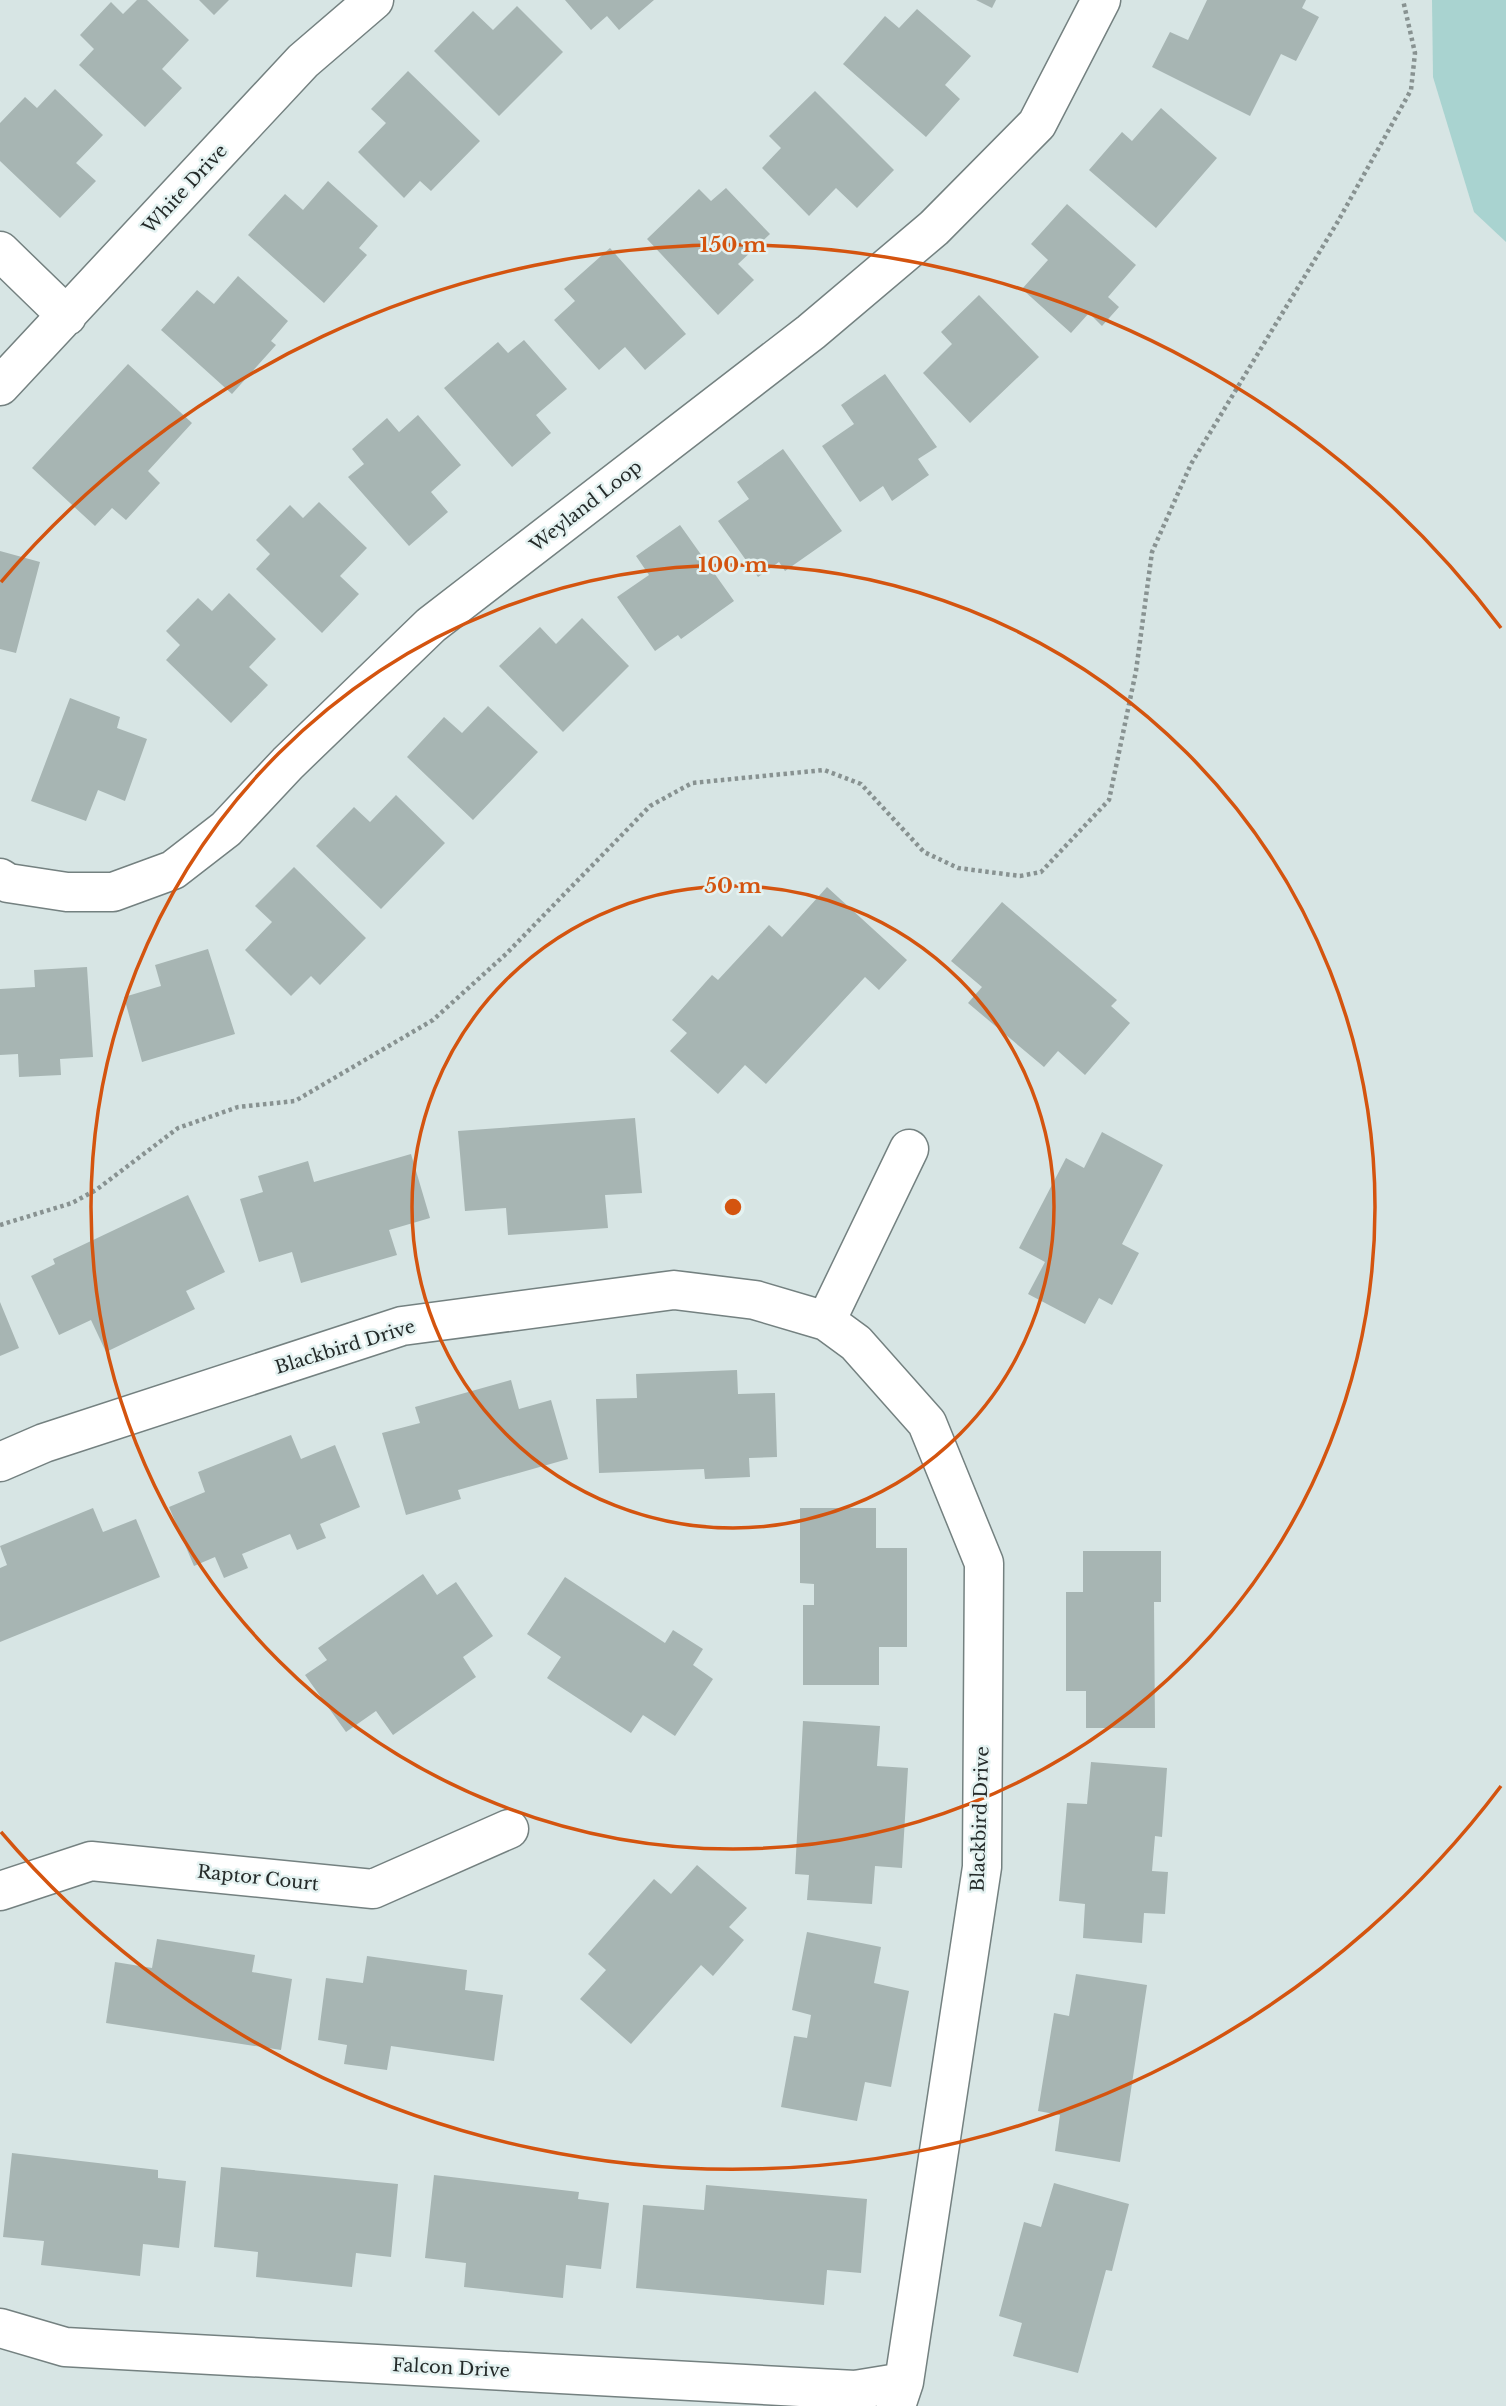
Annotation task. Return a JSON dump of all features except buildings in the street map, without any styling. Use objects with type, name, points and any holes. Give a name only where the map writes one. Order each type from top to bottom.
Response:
[{"type":"street","name":"White Drive","points":[[67,316],[303,61],[374,0]]},
{"type":"street","name":"Weyland Loop","points":[[0,878],[8,883],[67,892],[113,892],[173,870],[226,829],[288,763],[431,625],[811,332],[934,228],[1037,124],[1101,0]]},
{"type":"street","points":[[0,251],[67,316],[0,386]]},
{"type":"street","points":[[826,1321],[908,1149]]},
{"type":"street","name":"Blackbird Drive","points":[[0,1462],[44,1443],[402,1326],[674,1290],[755,1300],[826,1321],[856,1343],[926,1423],[984,1563],[982,1867],[900,2394]]},
{"type":"street","name":"Raptor Court","points":[[0,1891],[91,1861],[373,1889],[509,1829]]},
{"type":"street","name":"Falcon Drive","points":[[0,2328],[65,2347],[900,2394]]},
{"type":"path","points":[[0,1226],[72,1203],[96,1190],[178,1128],[238,1107],[295,1101],[433,1020],[506,954],[650,806],[692,783],[824,770],[861,784],[924,852],[958,868],[1020,876],[1041,872],[1109,800],[1136,671],[1152,552],[1191,464],[1338,223],[1411,90],[1415,53],[1403,0]]},
{"type":"shaded area","points":[[1432,0],[1506,0],[1506,242],[1474,212],[1433,77]]}]
